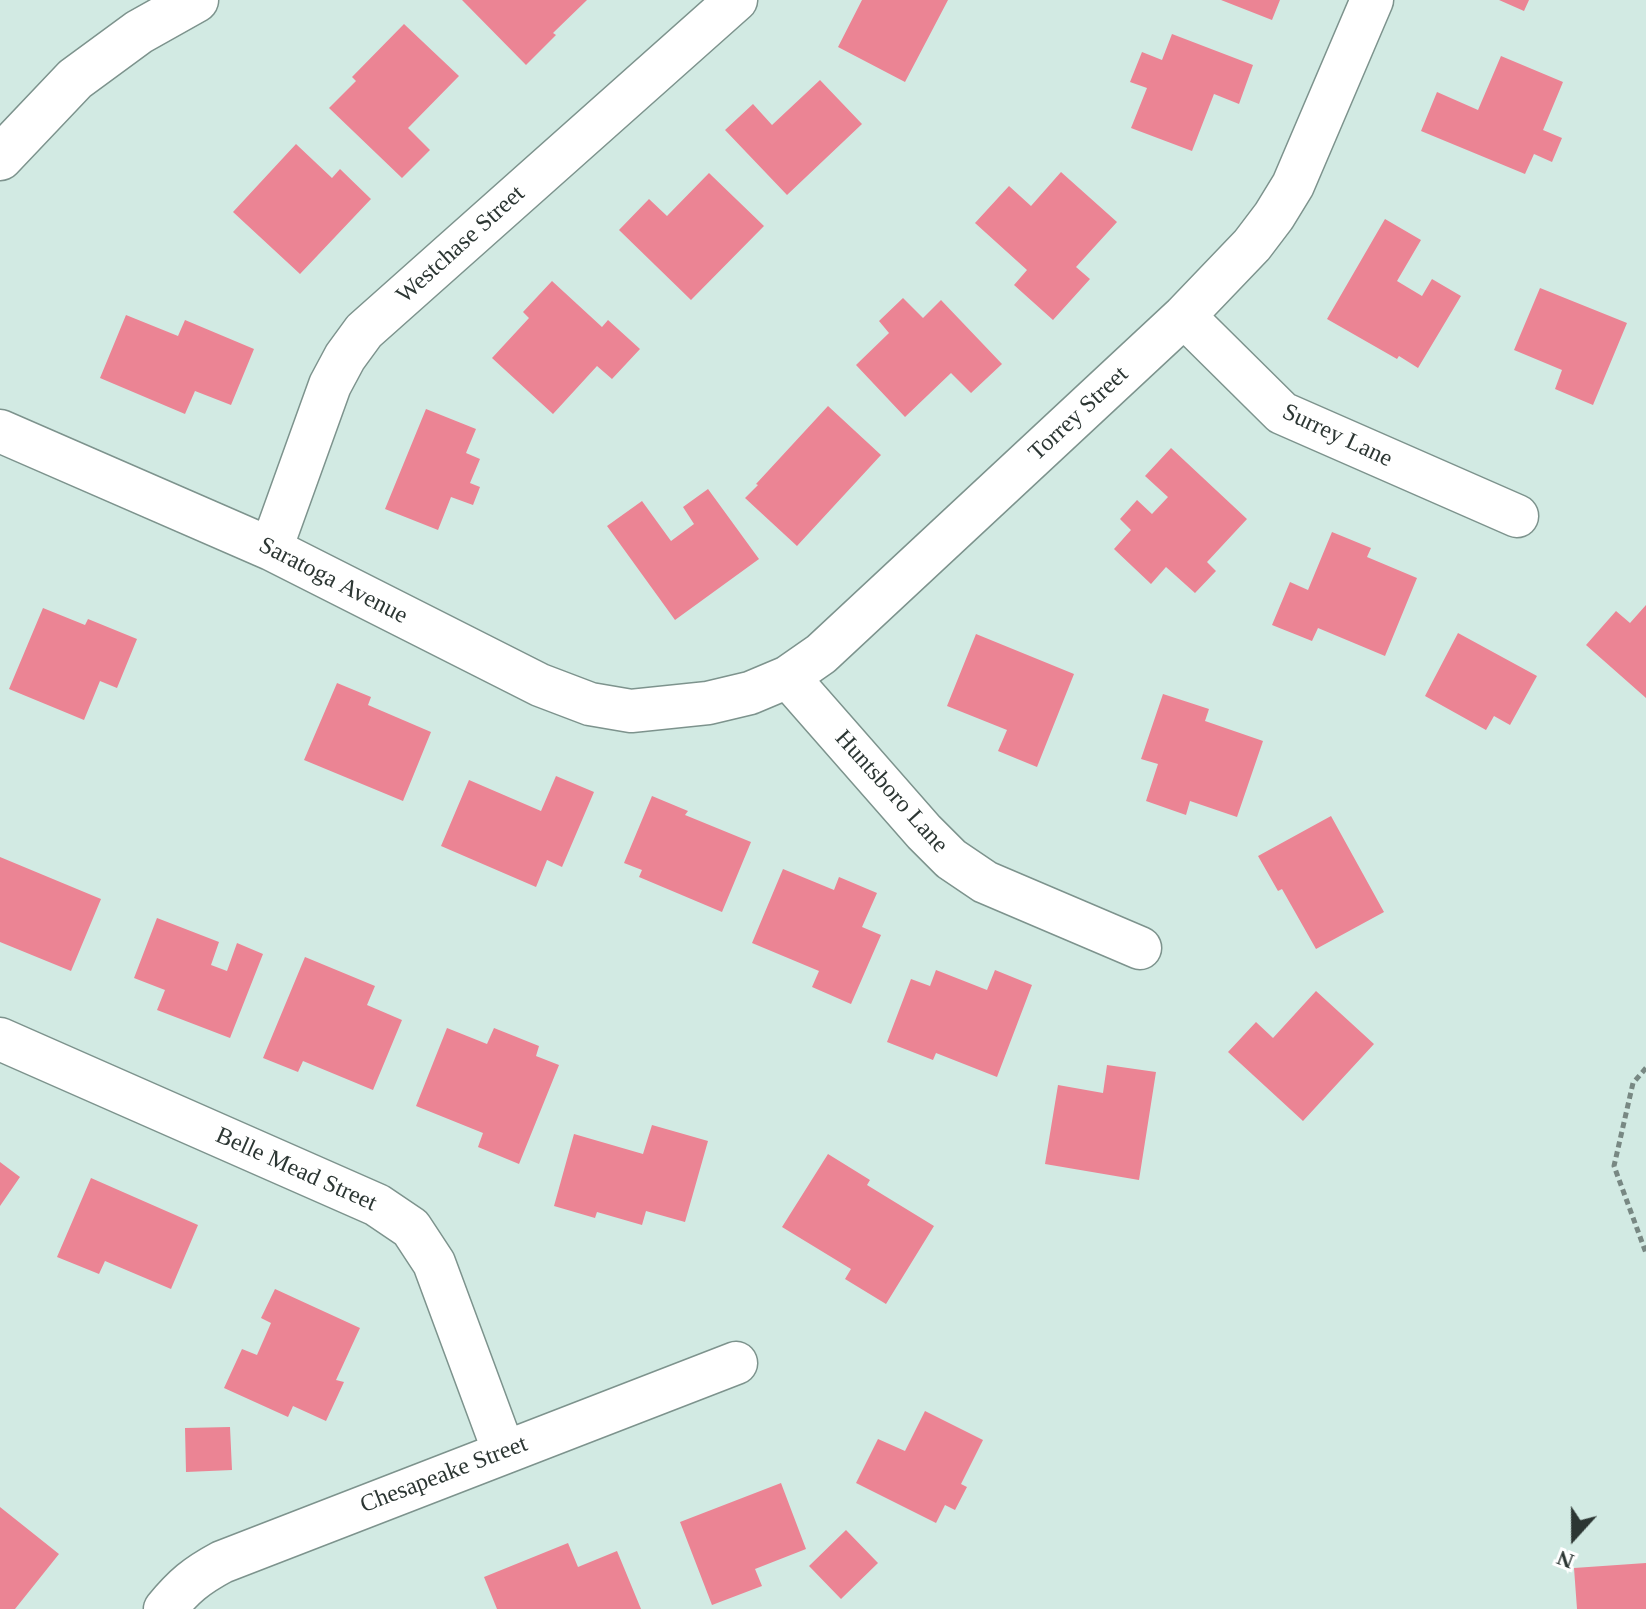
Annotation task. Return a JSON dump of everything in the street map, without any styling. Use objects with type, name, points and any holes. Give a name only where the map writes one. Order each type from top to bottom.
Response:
[{"type":"street","points":[[0,158],[75,79],[139,32],[196,0]]},
{"type":"street","name":"Westchase Street","points":[[271,549],[330,385],[364,331],[736,0]]},
{"type":"street","name":"Torrey Street","points":[[669,708],[750,693],[788,677],[821,654],[1184,316],[1252,245],[1293,185],[1372,0]]},
{"type":"street","name":"Surrey Lane","points":[[1184,316],[1282,413],[1517,516]]},
{"type":"street","name":"Saratoga Avenue","points":[[0,431],[271,549],[540,685],[590,704],[631,711],[669,708]]},
{"type":"street","name":"Huntsboro Lane","points":[[788,677],[951,859],[985,882],[1140,948]]},
{"type":"street","name":"Belle Mead Street","points":[[0,1039],[377,1205],[411,1228],[434,1263],[504,1452]]},
{"type":"street","name":"Chesapeake Street","points":[[165,1609],[198,1575],[222,1562],[736,1363]]},
{"type":"path","points":[[1646,1068],[1633,1083],[1614,1166],[1646,1253]]},
{"type":"building","points":[[462,0],[587,0],[526,65]]},
{"type":"building","points":[[862,0],[948,0],[905,82],[838,47]]},
{"type":"building","points":[[1221,0],[1280,0],[1272,20]]},
{"type":"building","points":[[1499,0],[1529,0],[1524,11]]},
{"type":"building","points":[[404,24],[459,76],[408,128],[430,150],[402,178],[329,108],[356,81],[352,77]]},
{"type":"building","points":[[1172,34],[1253,65],[1239,104],[1214,94],[1192,151],[1131,128],[1147,88],[1130,82],[1142,52],[1162,60]]},
{"type":"building","points":[[1501,56],[1563,82],[1543,130],[1562,138],[1552,162],[1534,154],[1525,174],[1421,131],[1437,92],[1478,110]]},
{"type":"building","points":[[820,80],[862,124],[787,195],[725,130],[753,104],[772,125]]},
{"type":"building","points":[[296,144],[332,178],[340,169],[371,199],[300,274],[233,212]]},
{"type":"building","points":[[1061,172],[1117,222],[1076,267],[1090,279],[1053,320],[1014,285],[1027,270],[975,223],[1009,186],[1031,206]]},
{"type":"building","points":[[709,173],[764,226],[691,300],[619,230],[649,199],[667,216]]},
{"type":"building","points":[[1385,219],[1421,240],[1397,281],[1422,296],[1432,279],[1461,296],[1418,368],[1327,319]]},
{"type":"building","points":[[552,281],[602,327],[608,320],[640,349],[612,379],[597,366],[553,414],[492,358],[529,318],[523,312]]},
{"type":"building","points":[[1540,288],[1627,323],[1593,405],[1555,389],[1562,370],[1514,350]]},
{"type":"building","points":[[903,298],[923,318],[941,300],[1002,364],[971,393],[951,373],[905,417],[856,365],[889,333],[879,321]]},
{"type":"building","points":[[126,315],[178,336],[185,320],[254,349],[231,405],[195,391],[185,414],[100,378]]},
{"type":"building","points":[[828,406],[881,455],[797,546],[745,498]]},
{"type":"building","points":[[426,409],[476,429],[466,453],[480,459],[470,483],[480,487],[473,505],[451,497],[438,530],[385,509]]},
{"type":"building","points":[[1171,448],[1247,519],[1207,562],[1216,571],[1195,593],[1166,567],[1151,584],[1114,549],[1131,530],[1120,519],[1137,500],[1152,514],[1168,497],[1145,476]]},
{"type":"building","points":[[708,489],[759,559],[675,620],[607,526],[642,501],[671,541],[694,524],[683,507]]},
{"type":"building","points":[[1332,532],[1371,548],[1367,557],[1417,578],[1385,656],[1318,628],[1312,641],[1272,625],[1290,582],[1308,590]]},
{"type":"building","points":[[1646,605],[1646,698],[1586,645],[1616,611],[1630,623]]},
{"type":"building","points":[[43,608],[85,625],[88,619],[137,639],[117,688],[100,681],[84,720],[9,689]]},
{"type":"building","points":[[1458,633],[1537,676],[1510,725],[1494,716],[1486,730],[1425,696]]},
{"type":"building","points":[[976,634],[1074,674],[1037,767],[998,751],[1007,730],[947,706]]},
{"type":"building","points":[[337,683],[371,697],[368,705],[431,732],[403,801],[304,760]]},
{"type":"building","points":[[1163,694],[1209,709],[1205,721],[1263,741],[1237,817],[1190,801],[1186,815],[1146,801],[1158,764],[1141,759]]},
{"type":"building","points":[[556,776],[594,792],[562,867],[547,860],[536,887],[441,846],[469,780],[541,811]]},
{"type":"building","points":[[652,796],[688,811],[685,815],[751,842],[722,912],[639,877],[642,870],[624,863]]},
{"type":"building","points":[[1331,816],[1384,912],[1316,949],[1282,889],[1278,891],[1258,856]]},
{"type":"building","points":[[0,857],[101,899],[71,971],[0,942]]},
{"type":"building","points":[[783,869],[834,890],[839,877],[877,893],[862,927],[881,935],[851,1004],[812,987],[819,971],[752,943]]},
{"type":"building","points":[[157,918],[219,942],[211,965],[227,971],[237,943],[263,954],[230,1038],[157,1010],[165,990],[134,978]]},
{"type":"building","points":[[305,957],[375,986],[367,1005],[402,1020],[373,1090],[303,1061],[298,1072],[263,1058]]},
{"type":"building","points":[[936,970],[987,990],[995,970],[1032,985],[997,1077],[936,1053],[933,1060],[887,1042],[911,979],[930,986]]},
{"type":"building","points":[[1316,991],[1374,1044],[1303,1121],[1228,1052],[1256,1022],[1273,1038]]},
{"type":"building","points":[[447,1028],[487,1044],[494,1028],[539,1046],[536,1056],[559,1065],[519,1164],[478,1147],[483,1133],[416,1106]]},
{"type":"building","points":[[1107,1065],[1156,1072],[1139,1180],[1045,1164],[1058,1085],[1103,1093]]},
{"type":"building","points":[[652,1125],[708,1141],[685,1222],[646,1211],[642,1225],[597,1212],[595,1218],[554,1206],[574,1134],[643,1154]]},
{"type":"building","points":[[828,1154],[870,1180],[867,1185],[934,1226],[886,1304],[845,1279],[851,1269],[782,1227]]},
{"type":"building","points":[[0,1162],[20,1177],[0,1206]]},
{"type":"building","points":[[91,1178],[198,1225],[171,1289],[105,1261],[99,1274],[57,1257]]},
{"type":"building","points":[[275,1289],[360,1328],[336,1380],[344,1382],[326,1421],[293,1406],[288,1417],[224,1388],[242,1349],[257,1355],[271,1323],[261,1318]]},
{"type":"building","points":[[925,1411],[983,1440],[961,1484],[967,1487],[955,1510],[945,1505],[936,1523],[856,1483],[878,1439],[905,1451]]},
{"type":"building","points":[[230,1427],[232,1470],[186,1472],[185,1428]]},
{"type":"building","points":[[781,1483],[806,1549],[755,1569],[762,1586],[712,1605],[680,1522]]},
{"type":"building","points":[[0,1507],[59,1554],[15,1609],[0,1609]]},
{"type":"building","points":[[846,1530],[878,1563],[841,1599],[809,1566]]},
{"type":"building","points":[[568,1543],[578,1567],[617,1551],[641,1609],[497,1609],[484,1577]]},
{"type":"building","points":[[1646,1563],[1646,1609],[1577,1609],[1574,1568]]}]
